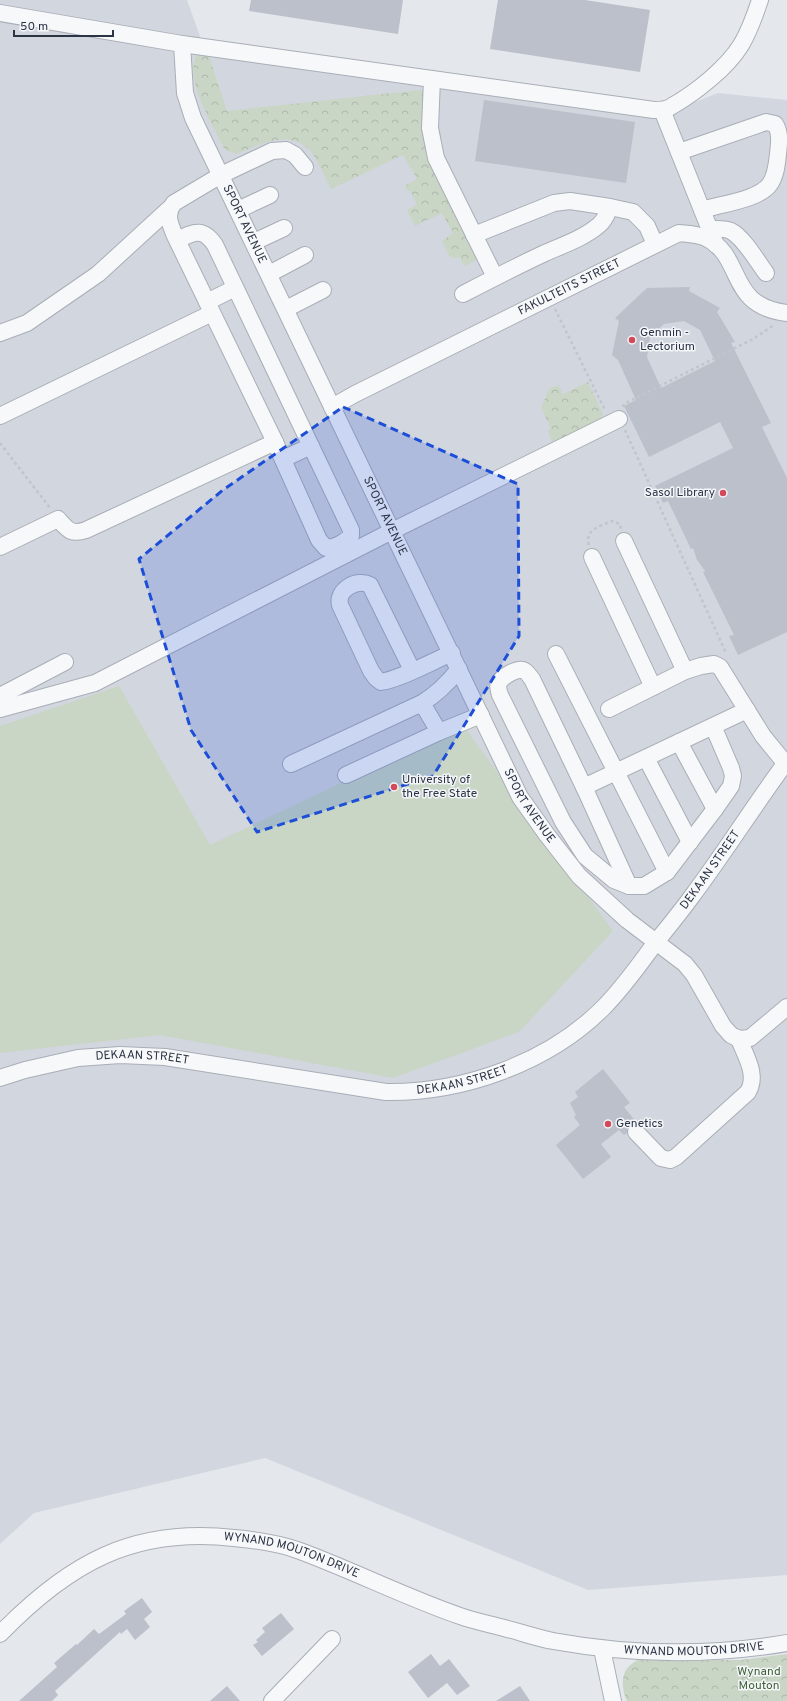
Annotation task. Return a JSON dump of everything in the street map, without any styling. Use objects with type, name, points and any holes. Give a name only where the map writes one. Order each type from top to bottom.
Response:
[{"type":"street","points":[[0,13],[182,44],[662,110],[671,107],[708,81],[726,64],[741,45],[760,0]]},
{"type":"street","name":"SPORT AVENUE","points":[[182,44],[185,93],[193,118],[452,653],[520,797],[578,876],[627,920],[685,964],[694,975],[723,1026],[731,1035],[739,1039]]},
{"type":"street","points":[[432,79],[430,128],[436,158],[495,277]]},
{"type":"street","points":[[662,110],[716,245]]},
{"type":"street","points":[[679,152],[766,122],[775,124],[779,131],[777,169],[771,183],[765,190],[755,196],[702,210]]},
{"type":"street","points":[[0,333],[27,323],[98,274],[174,203],[221,175],[272,151],[286,150],[295,155],[305,167]]},
{"type":"street","points":[[238,210],[270,195]]},
{"type":"street","points":[[474,234],[561,202],[570,201],[633,212],[642,219],[647,226],[655,244]]},
{"type":"street","points":[[463,294],[495,277],[574,240],[605,219],[610,207]]},
{"type":"street","points":[[169,209],[168,217],[177,240],[275,442],[322,544],[326,548],[330,548],[346,541],[351,536],[351,530],[236,288],[209,236],[194,232],[177,240]]},
{"type":"street","points":[[254,242],[284,228]]},
{"type":"street","points":[[709,229],[726,229],[732,231],[740,238],[766,273]]},
{"type":"street","name":"FAKULTEITS STREET","points":[[332,407],[548,296],[679,233],[695,234],[707,238],[716,245],[724,254],[745,292],[752,300],[760,306],[774,312],[781,319]]},
{"type":"street","points":[[269,274],[305,255]]},
{"type":"street","points":[[0,416],[209,308],[236,288]]},
{"type":"street","points":[[286,309],[323,290]]},
{"type":"street","points":[[0,709],[95,683],[392,531],[616,421]]},
{"type":"street","points":[[0,547],[58,519],[71,532],[77,533],[86,530],[275,442]]},
{"type":"street","points":[[283,459],[311,446]]},
{"type":"street","points":[[624,541],[685,672]]},
{"type":"street","points":[[592,557],[653,687]]},
{"type":"street","points":[[412,670],[370,585],[365,582],[360,582],[344,590],[340,594],[340,605],[371,671],[381,682],[387,681],[452,653]]},
{"type":"street","points":[[556,654],[667,872]]},
{"type":"street","points":[[0,696],[65,662]]},
{"type":"street","points":[[609,709],[685,672],[701,666],[714,664],[720,668],[763,736],[786,762]]},
{"type":"street","points":[[291,764],[422,703],[447,684],[459,669]]},
{"type":"street","points":[[629,886],[584,787],[532,679],[524,670],[518,670],[503,677],[499,682],[498,689],[500,695],[563,822],[585,856],[614,880],[629,886],[644,886],[667,872],[715,810],[731,786],[731,768],[713,726]]},
{"type":"street","points":[[422,703],[439,732]]},
{"type":"street","points":[[584,787],[747,710]]},
{"type":"street","points":[[346,775],[439,732],[481,715]]},
{"type":"street","points":[[679,742],[715,810]]},
{"type":"street","points":[[646,758],[690,842]]},
{"type":"street","name":"DEKAAN STREET","points":[[0,1078],[26,1070],[78,1058],[120,1055],[165,1057],[386,1092],[411,1092],[444,1088],[500,1072],[555,1045],[584,1025],[620,991],[695,893],[786,762]]},
{"type":"street","points":[[636,1132],[661,1158],[670,1160],[676,1157],[748,1092],[752,1085],[753,1076],[739,1039],[750,1038],[787,1007]]},
{"type":"street","name":"WYNAND MOUTON DRIVE","points":[[0,1634],[50,1589],[82,1566],[117,1549],[156,1539],[189,1536],[258,1541],[298,1550],[460,1616],[551,1641],[602,1649],[655,1652],[706,1652],[787,1643]]},
{"type":"street","points":[[272,1701],[332,1639]]},
{"type":"street","points":[[602,1649],[613,1701]]},
{"type":"path","points":[[548,296],[616,421],[726,655]]},
{"type":"path","points":[[616,421],[624,404],[753,339],[781,319]]},
{"type":"path","points":[[0,444],[58,519]]},
{"type":"path","points":[[592,557],[588,535],[593,529],[612,521],[616,521],[620,524],[624,541]]},
{"type":"highlighted area","points":[[343,407],[518,484],[519,636],[433,776],[257,832],[191,730],[139,559],[223,490]]},
{"type":"shaded area","name":"University of the Free State","points":[[0,0],[187,0],[202,42],[663,115],[718,93],[787,100],[787,1575],[588,1590],[265,1458],[34,1513],[0,1544]]},
{"type":"green space","points":[[207,50],[227,111],[438,88],[436,134],[443,162],[490,254],[464,266],[460,258],[450,257],[442,241],[453,233],[442,213],[415,226],[407,210],[417,205],[410,190],[407,191],[405,186],[417,179],[403,155],[331,189],[320,166],[310,150],[298,142],[289,140],[271,141],[236,154],[225,150],[200,99],[194,78],[193,66],[196,56]]},
{"type":"green space","points":[[588,382],[603,414],[601,420],[554,447],[548,431],[551,428],[541,408],[549,389],[558,385],[563,394]]},
{"type":"green space","points":[[119,686],[210,845],[463,725],[613,931],[519,1032],[393,1078],[160,1035],[0,1053],[0,726]]},
{"type":"green space","name":"Wynand Mouton","points":[[787,1654],[787,1701],[627,1701],[624,1694],[623,1683],[625,1672],[630,1665],[637,1660],[741,1660]]},
{"type":"building","points":[[251,0],[403,0],[398,34],[249,11]]},
{"type":"building","points":[[498,0],[585,0],[650,10],[640,72],[490,49]]},
{"type":"building","points":[[484,100],[635,122],[626,183],[475,161]]},
{"type":"building","points":[[690,287],[689,291],[720,308],[717,312],[735,342],[731,343],[771,423],[762,427],[787,478],[787,632],[738,655],[729,636],[734,635],[703,572],[705,571],[697,560],[693,548],[691,549],[668,501],[663,503],[655,486],[733,448],[720,422],[649,457],[624,406],[636,400],[618,360],[612,355],[619,321],[615,318],[647,288]],"holes":[[[684,321],[700,330],[715,361],[661,388],[647,357],[650,337],[664,324]]]},
{"type":"building","name":"Genetics","points":[[603,1069],[630,1103],[624,1107],[637,1123],[630,1125],[627,1133],[624,1135],[619,1130],[601,1144],[611,1157],[583,1179],[556,1145],[580,1125],[574,1117],[576,1115],[570,1103],[578,1097],[575,1092]]},
{"type":"building","points":[[142,1598],[152,1612],[144,1619],[150,1627],[135,1640],[127,1629],[121,1634],[120,1632],[55,1691],[58,1695],[52,1701],[19,1701],[57,1667],[54,1663],[76,1644],[77,1645],[94,1629],[99,1634],[126,1614],[124,1611]]},
{"type":"building","points":[[281,1613],[294,1629],[262,1656],[253,1645],[258,1642],[256,1640],[265,1632],[262,1628]]},
{"type":"building","points":[[431,1654],[440,1666],[449,1659],[470,1686],[457,1695],[447,1683],[428,1698],[408,1672]]},
{"type":"building","points":[[227,1686],[240,1701],[210,1701]]},
{"type":"building","points":[[520,1686],[530,1701],[496,1701]]},
{"type":"place","name":"Genmin - Lectorium","points":[[632,340]]},
{"type":"place","name":"Sasol Library","points":[[723,493]]},
{"type":"place","name":"University of the Free State","points":[[394,787]]},
{"type":"place","name":"Genetics","points":[[608,1124]]}]
